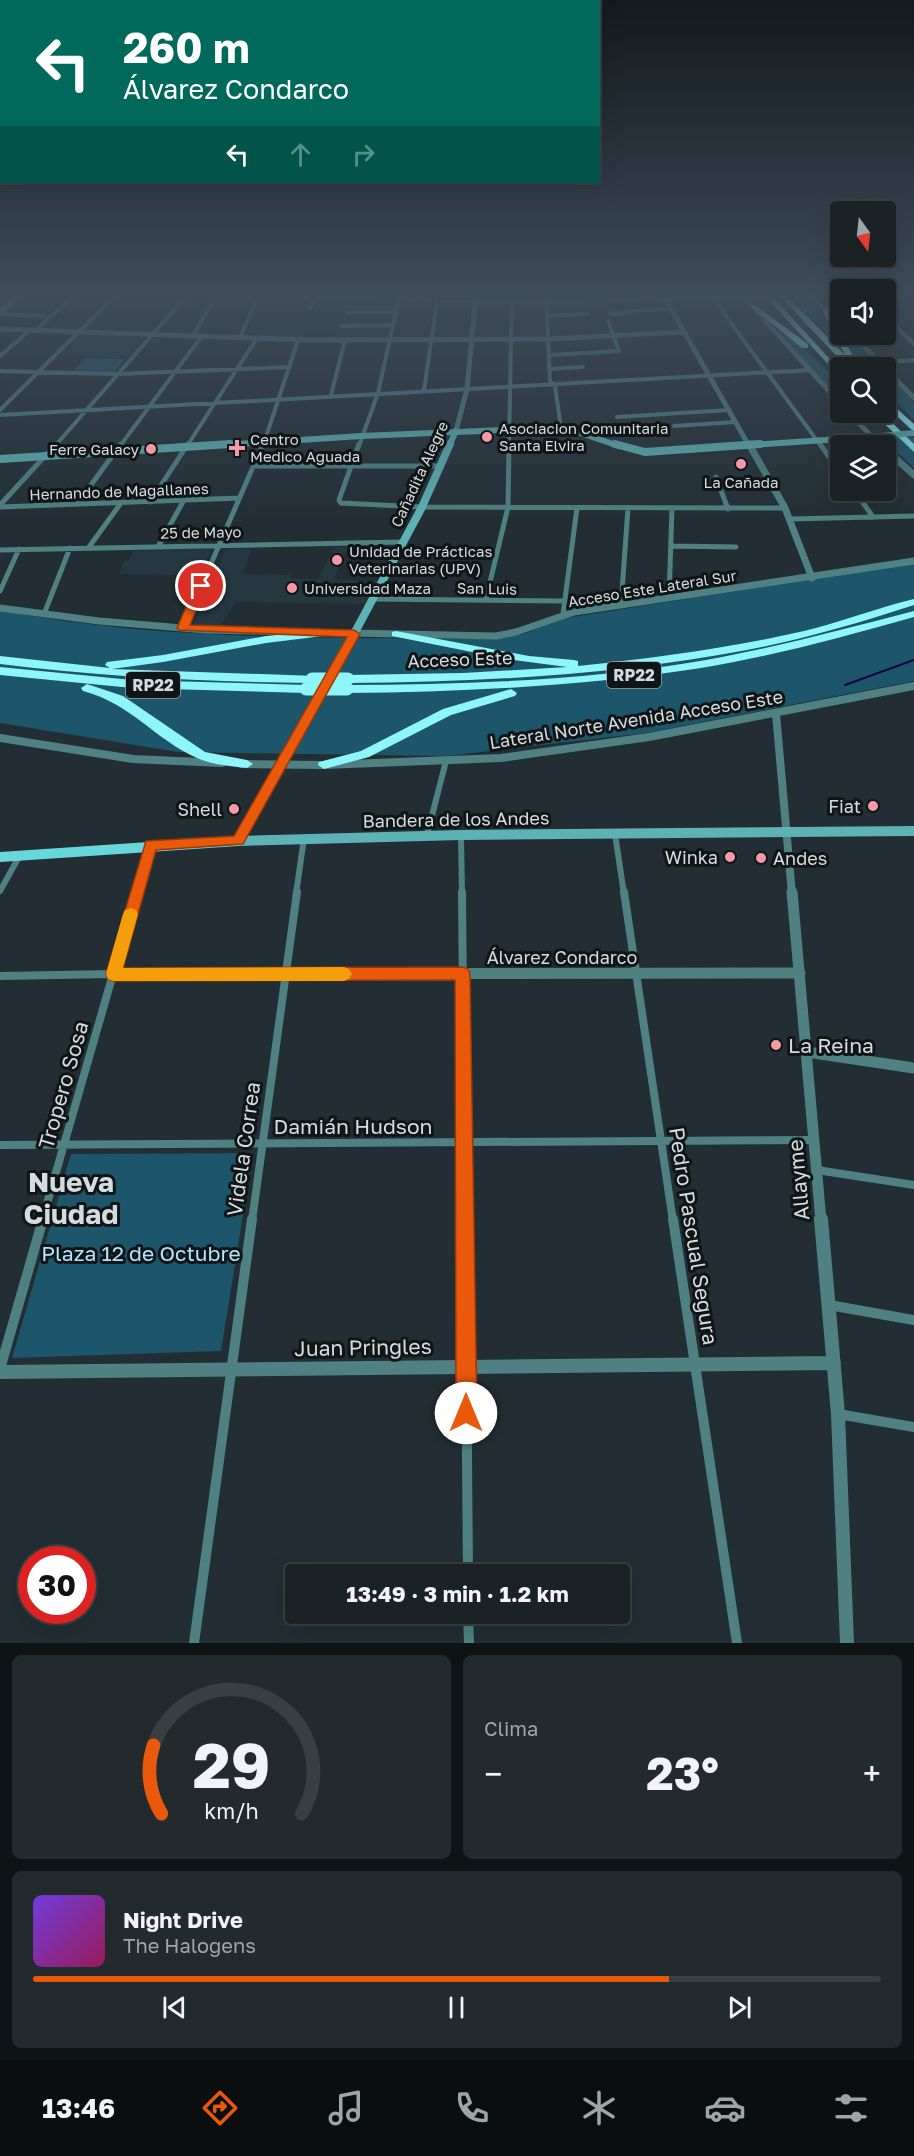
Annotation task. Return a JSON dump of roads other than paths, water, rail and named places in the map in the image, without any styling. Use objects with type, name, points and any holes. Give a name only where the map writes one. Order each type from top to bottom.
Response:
[{"type":"highway","points":[[896,412],[914,431]]},
{"type":"highway","points":[[887,423],[914,449]]},
{"type":"highway","points":[[324,765],[365,754],[447,712],[499,695],[717,667],[742,653],[914,592]]},
{"type":"highway","name":"Acceso Este","points":[[0,671],[132,684],[536,685],[669,671],[838,626],[914,602]]},
{"type":"highway","name":"Acceso Este","points":[[348,684],[534,675],[612,668],[710,654],[742,653],[842,636],[914,614]]},
{"type":"highway","points":[[14,662],[111,665],[136,663],[279,635],[319,634]]},
{"type":"highway","points":[[396,634],[433,639],[509,657],[556,664],[595,664],[710,654]]},
{"type":"highway","name":"Acceso Este","points":[[0,660],[104,672],[309,684]]},
{"type":"highway","points":[[20,674],[108,693],[132,705],[193,751],[208,757],[247,764]]},
{"type":"main road","points":[[0,459],[510,429],[577,430],[630,450],[645,452],[830,440]]},
{"type":"main road","name":"Cañadita Alegre","points":[[238,841],[422,507],[456,431]]},
{"type":"main road","points":[[885,435],[914,431]]},
{"type":"main road","name":"Bandera de los Andes","points":[[0,857],[151,845],[304,838],[914,831]]},
{"type":"street","points":[[0,371],[117,374],[186,371]]},
{"type":"street","points":[[0,506],[47,457],[120,371]]},
{"type":"street","points":[[77,504],[176,371]]},
{"type":"street","points":[[150,502],[237,371]]},
{"type":"street","points":[[183,628],[264,443],[289,371]]},
{"type":"street","points":[[331,395],[337,371]]},
{"type":"street","points":[[383,371],[378,393],[339,500],[341,503],[422,507],[785,508]]},
{"type":"street","points":[[424,390],[427,371]]},
{"type":"street","name":"Cañadita Alegre","points":[[456,431],[469,371]]},
{"type":"street","points":[[486,599],[508,507],[511,371]]},
{"type":"street","points":[[550,371],[550,381],[553,384],[561,428]]},
{"type":"street","points":[[706,371],[785,508],[812,578]]},
{"type":"street","points":[[768,371],[830,459]]},
{"type":"street","points":[[0,415],[782,371]]},
{"type":"street","points":[[811,371],[830,393]]},
{"type":"street","points":[[0,410],[38,372]]},
{"type":"street","points":[[896,379],[914,398]]},
{"type":"street","points":[[617,417],[729,410]]},
{"type":"street","points":[[674,426],[736,422]]},
{"type":"street","points":[[858,423],[868,435]]},
{"type":"street","points":[[598,437],[606,432],[662,429]]},
{"type":"street","points":[[896,459],[914,475]]},
{"type":"street","points":[[254,466],[441,466]]},
{"type":"street","points":[[716,477],[728,509]]},
{"type":"street","name":"Hernando de Magallanes","points":[[0,506],[239,498]]},
{"type":"street","points":[[159,545],[184,500]]},
{"type":"street","points":[[862,501],[873,517]]},
{"type":"street","points":[[89,547],[121,503]]},
{"type":"street","points":[[563,614],[577,508]]},
{"type":"street","points":[[621,605],[628,508]]},
{"type":"street","points":[[669,598],[672,508]]},
{"type":"street","points":[[790,519],[914,516]]},
{"type":"street","name":"25 de Mayo","points":[[0,550],[159,545],[402,543]]},
{"type":"street","points":[[671,546],[736,546]]},
{"type":"street","points":[[44,614],[70,548]]},
{"type":"street","points":[[0,591],[19,549]]},
{"type":"street","name":"Acceso Este Lateral Sur","points":[[0,608],[183,628],[319,634],[504,635],[521,632],[563,614],[914,561]]},
{"type":"street","name":"San Luis","points":[[372,599],[565,601]]},
{"type":"street","name":"Lateral Norte Avenida Acceso Este","points":[[0,738],[133,759],[281,765],[447,762],[501,758],[615,742],[776,714],[914,686]]},
{"type":"street","name":"Allayme","points":[[776,714],[838,1414],[847,1643]]},
{"type":"street","points":[[427,836],[447,762]]},
{"type":"street","name":"Pedro Pascual Segura","points":[[615,834],[737,1643]]},
{"type":"street","points":[[461,835],[468,1564]]},
{"type":"street","name":"Videla Correa","points":[[194,1643],[304,838]]},
{"type":"street","name":"Tropero Sosa","points":[[0,1370],[151,845]]},
{"type":"street","points":[[0,891],[20,855]]},
{"type":"street","name":"Álvarez Condarco","points":[[0,976],[800,973]]},
{"type":"street","points":[[807,1052],[914,1068]]},
{"type":"street","name":"Damián Hudson","points":[[0,1145],[814,1140]]},
{"type":"street","points":[[817,1170],[914,1185]]},
{"type":"street","points":[[828,1305],[914,1320]]},
{"type":"street","name":"Juan Pringles","points":[[0,1370],[834,1363]]},
{"type":"street","points":[[838,1414],[914,1427]]},
{"type":"street","points":[[468,1624],[469,1643]]},
{"type":"waterway","points":[[845,685],[914,660]]},
{"type":"place","name":"Asociacion Comunitaria Santa Elvira","points":[[487,437]]},
{"type":"place","name":"Centro Medico Aguada","points":[[237,448]]},
{"type":"place","name":"Ferre Galacy","points":[[151,449]]},
{"type":"place","name":"La Cañada","points":[[741,464]]},
{"type":"place","name":"Unidad de Prácticas Veterinarias (UPV)","points":[[337,560]]},
{"type":"place","name":"Universidad Maza","points":[[292,588]]},
{"type":"place","name":"Fiat","points":[[873,806]]},
{"type":"place","name":"Shell","points":[[234,809]]},
{"type":"place","name":"Winka","points":[[730,857]]},
{"type":"place","name":"Andes","points":[[761,858]]},
{"type":"place","name":"La Reina","points":[[776,1045]]},
{"type":"district","name":"Nueva Ciudad","points":[[71,1197]]},
{"type":"park label","name":"Plaza 12 de Octubre","points":[[141,1253]]}]
